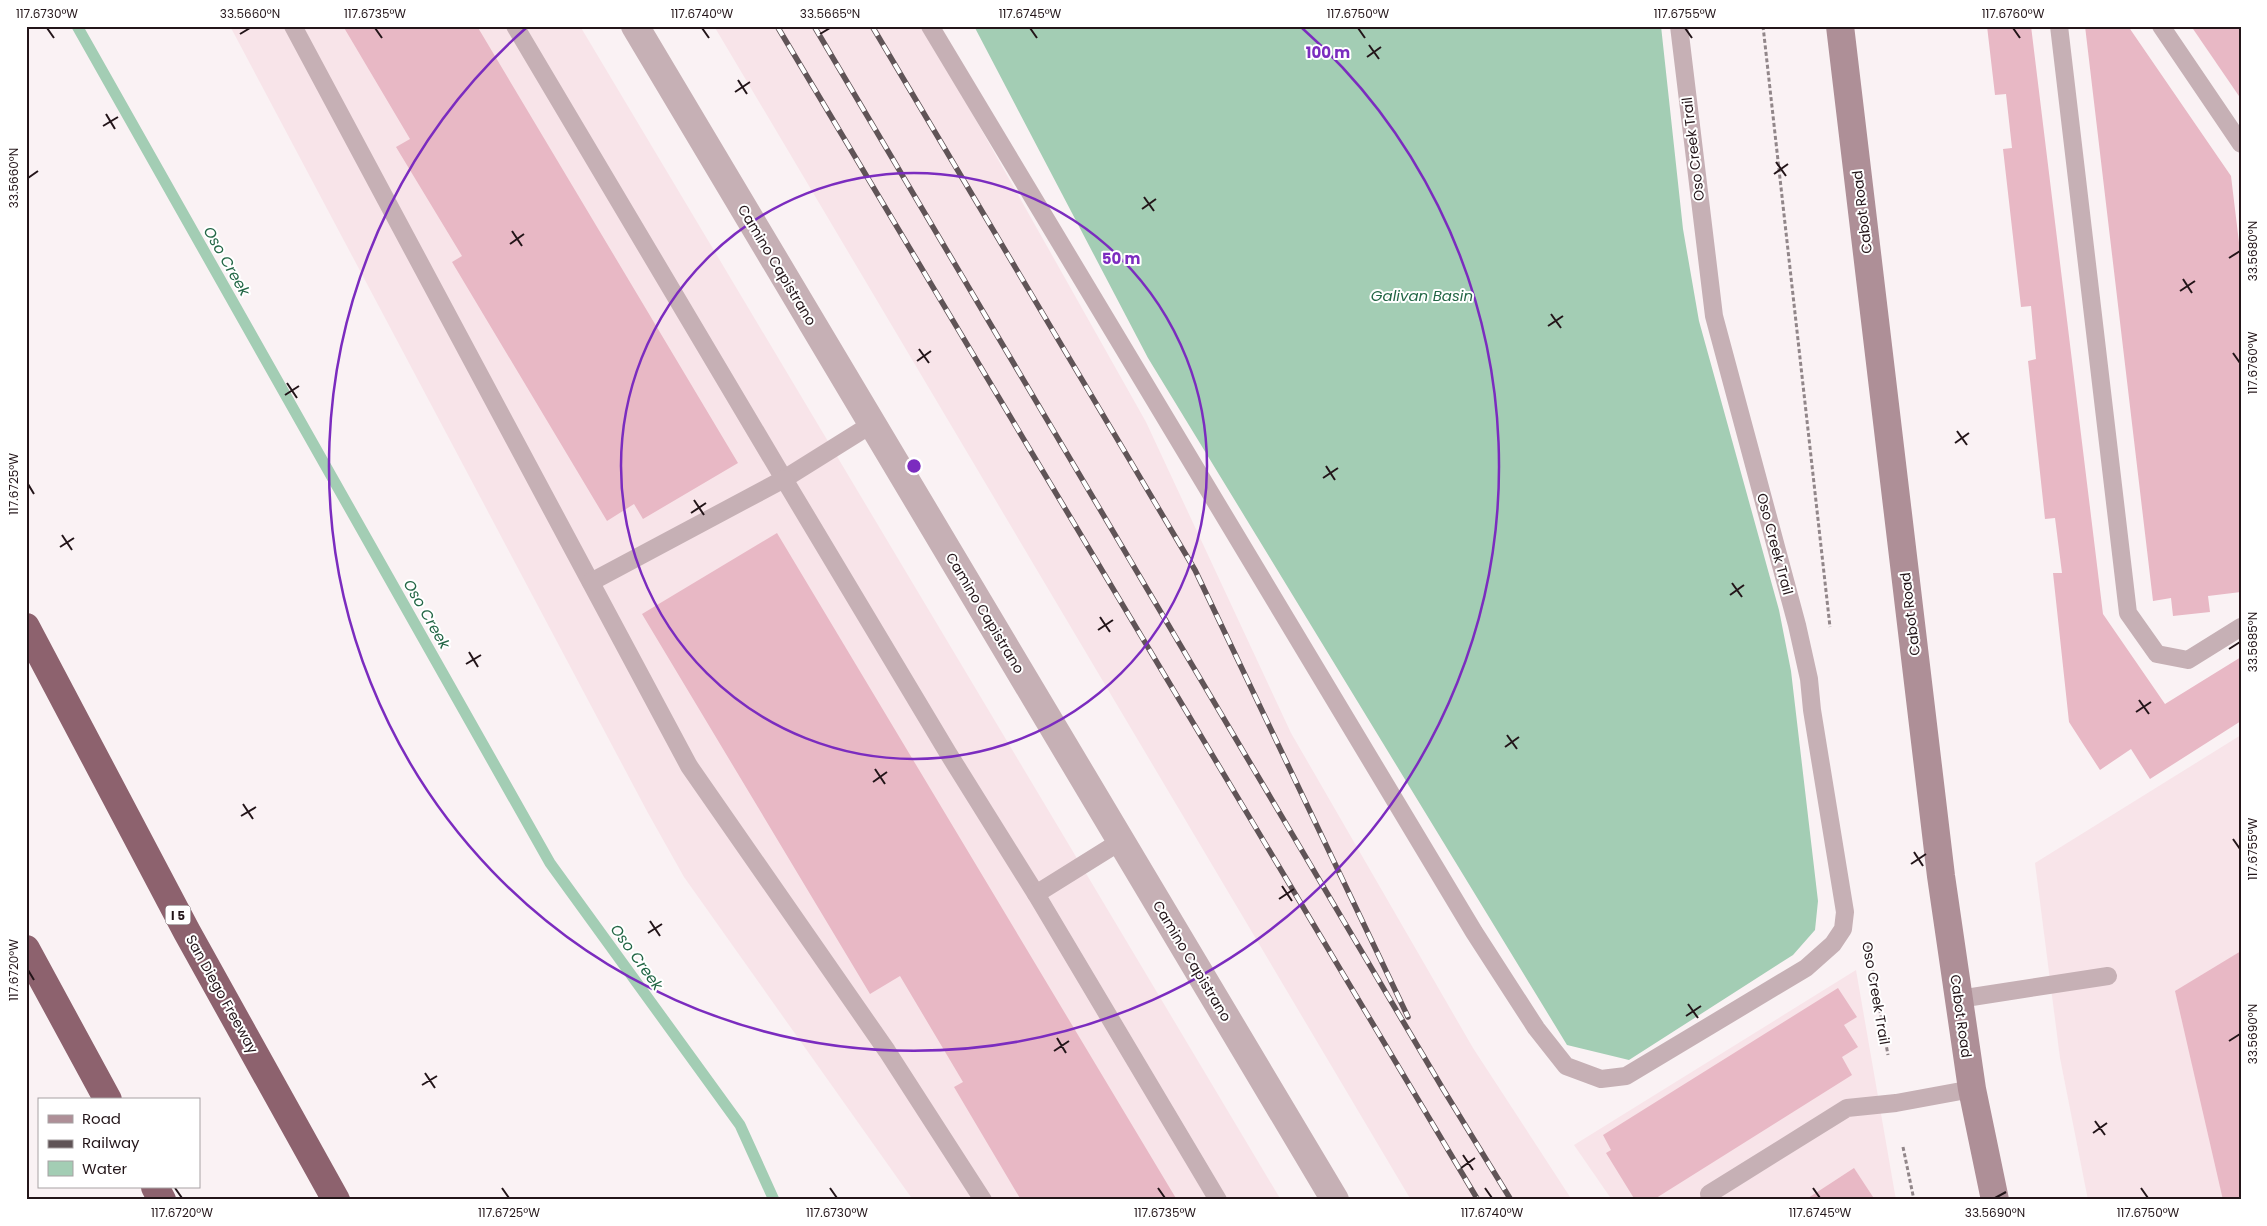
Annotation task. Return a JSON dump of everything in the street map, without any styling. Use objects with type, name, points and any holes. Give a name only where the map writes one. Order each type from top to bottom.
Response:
[{"type":"highway","name":"San Diego Freeway","points":[[26,627],[187,932],[336,1200]]},
{"type":"highway","points":[[26,949],[107,1098]]},
{"type":"highway","points":[[156,1188],[162,1200]]},
{"type":"main road","name":"Cabot Road","points":[[1840,26],[1941,876],[1972,1089],[1995,1200]]},
{"type":"street","name":"Camino Capistrano","points":[[635,26],[1335,1200]]},
{"type":"lane","points":[[293,26],[689,766],[887,1051],[982,1200]]},
{"type":"lane","points":[[515,26],[948,753],[1036,894],[1218,1200]]},
{"type":"lane","points":[[930,26],[1474,932],[1536,1028],[1566,1066],[1601,1079],[1626,1076],[1806,968],[1832,944],[1842,929],[1845,912]]},
{"type":"lane","name":"Oso Creek Trail","points":[[1679,26],[1714,316],[1774,538],[1809,679],[1812,710],[1845,912]]},
{"type":"lane","points":[[2059,26],[2128,613],[2157,654],[2188,660],[2241,627]]},
{"type":"lane","points":[[2161,26],[2241,144]]},
{"type":"lane","points":[[591,582],[784,479],[872,424]]},
{"type":"lane","points":[[1036,894],[1120,841]]},
{"type":"lane","points":[[1959,999],[2108,976]]},
{"type":"lane","points":[[1713,1200],[1709,1194],[1847,1108],[1896,1103],[1972,1089]]},
{"type":"path","points":[[1763,26],[1830,632]]},
{"type":"path","name":"Oso Creek Trail","points":[[1845,912],[1866,934],[1888,1055]]},
{"type":"path","points":[[1903,1147],[1914,1200]]},
{"type":"shaded area","points":[[230,26],[580,26],[1281,1200],[913,1200],[684,877],[648,813]]},
{"type":"shaded area","points":[[714,26],[923,26],[1146,422],[1291,733],[1473,1048],[1572,1200],[1411,1200]]},
{"type":"shaded area","points":[[2241,735],[2241,1200],[2088,1200],[2060,1058],[2035,863]]},
{"type":"shaded area","points":[[1856,970],[1896,1200],[1612,1200],[1574,1145]]},
{"type":"water","name":"Galivan Basin","points":[[974,26],[1661,26],[1683,229],[1699,321],[1779,610],[1791,671],[1818,901],[1815,930],[1793,955],[1629,1060],[1567,1045],[1148,358]]},
{"type":"building","points":[[343,26],[477,26],[738,463],[643,519],[634,504],[607,521],[452,262],[462,256],[396,147],[410,139]]},
{"type":"building","points":[[1987,26],[2031,26],[2103,614],[2165,704],[2241,657],[2241,721],[2150,779],[2131,749],[2100,770],[2069,722],[2053,573],[2062,573],[2055,518],[2045,519],[2028,361],[2036,359],[2031,306],[2021,307],[2003,149],[2012,148],[2006,94],[1995,95]]},
{"type":"building","points":[[2085,26],[2128,26],[2231,176],[2241,259],[2241,592],[2208,596],[2210,612],[2173,616],[2171,598],[2153,601]]},
{"type":"building","points":[[2191,26],[2241,26],[2241,99]]},
{"type":"building","points":[[777,533],[1177,1200],[1021,1200],[954,1087],[963,1082],[900,976],[870,994],[642,614]]},
{"type":"building","points":[[2241,951],[2241,1200],[2223,1200],[2175,991]]},
{"type":"building","points":[[1838,988],[1857,1017],[1844,1025],[1858,1047],[1842,1057],[1852,1075],[1653,1200],[1635,1200],[1606,1153],[1611,1150],[1603,1135]]},
{"type":"building","points":[[1854,1168],[1875,1200],[1805,1200]]},
{"type":"waterway","name":"Oso Creek","points":[[77,26],[550,863],[740,1125],[774,1200]]},
{"type":"railway","points":[[777,26],[1478,1200]]},
{"type":"railway","points":[[814,26],[1443,1089],[1511,1200]]},
{"type":"railway","points":[[872,26],[1195,570],[1408,1017]]}]
